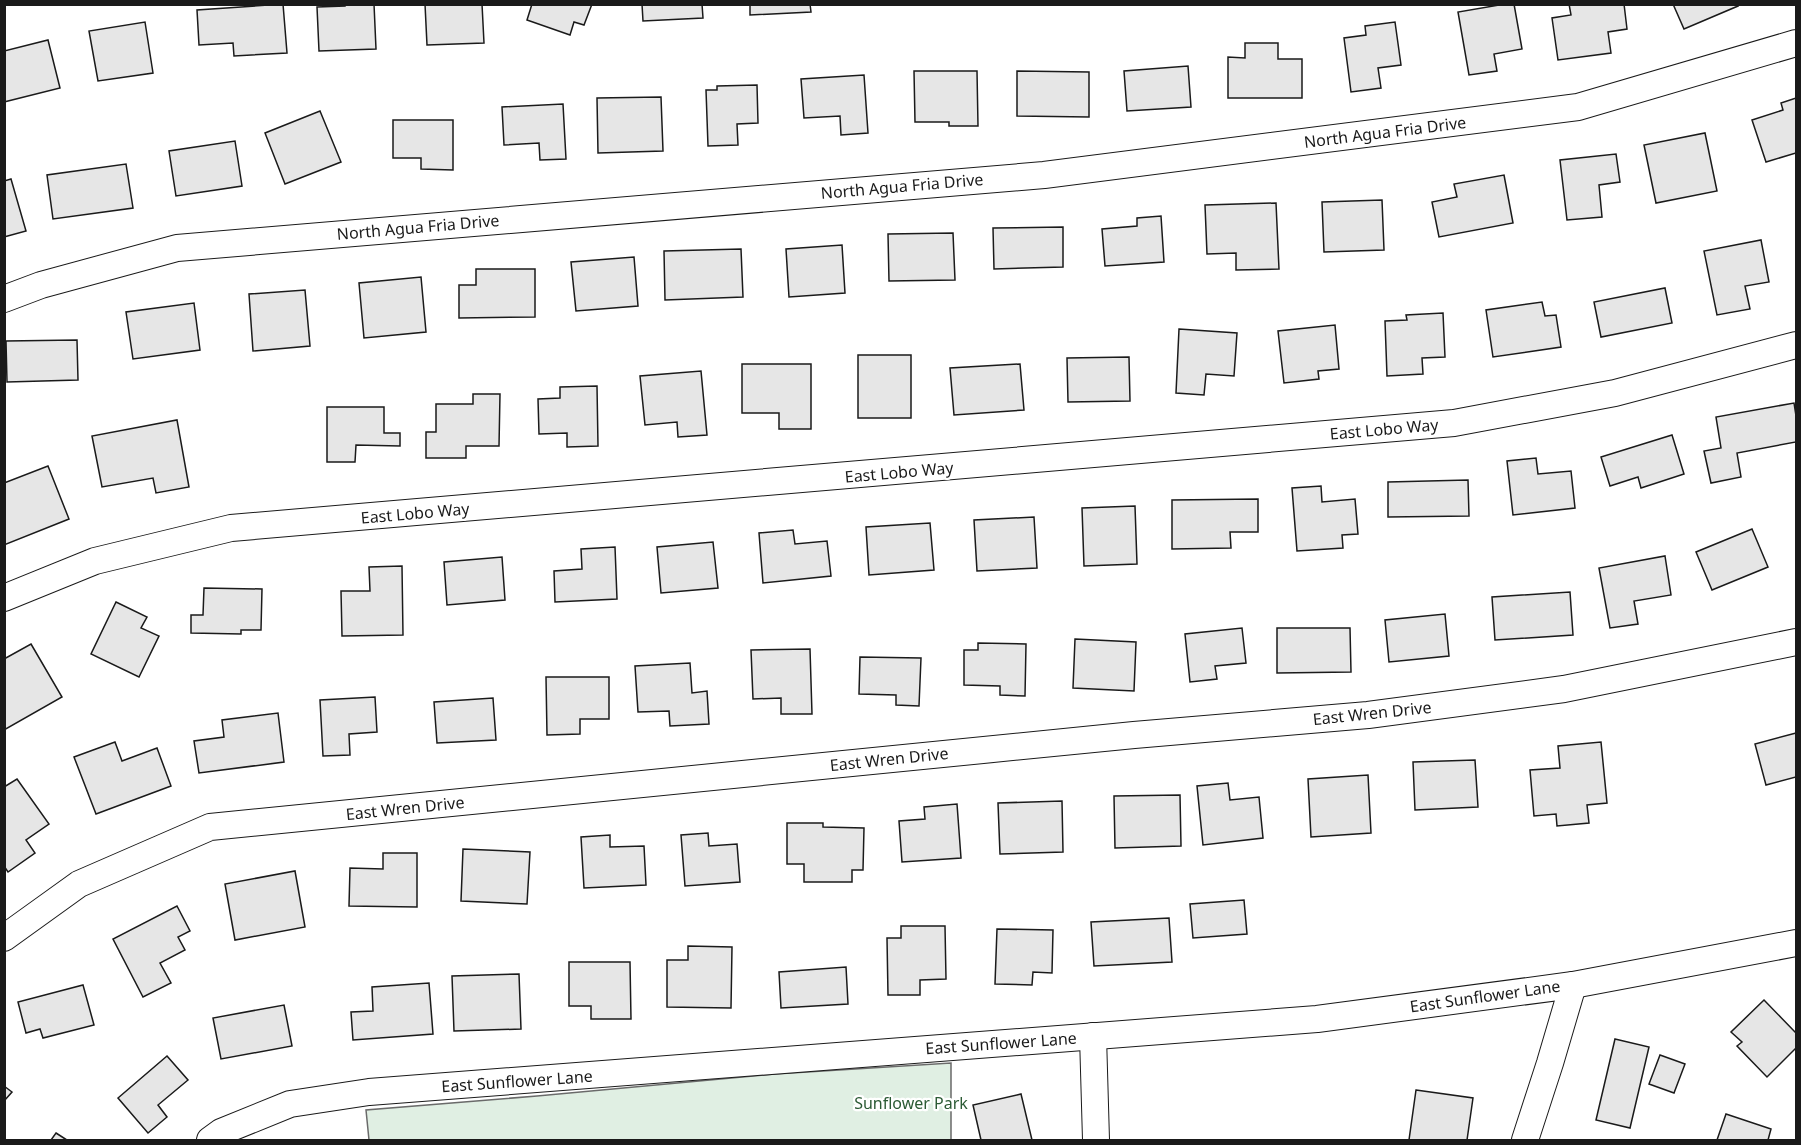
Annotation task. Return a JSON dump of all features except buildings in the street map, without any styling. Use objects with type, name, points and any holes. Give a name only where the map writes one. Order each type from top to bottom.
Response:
[{"type":"street","name":"North Agua Fria Drive","points":[[4,299],[41,285],[177,248],[1044,175],[1578,107],[1797,43]]},
{"type":"street","name":"East Lobo Way","points":[[4,597],[95,561],[231,528],[1454,423],[1615,393],[1797,345]]},
{"type":"street","name":"East Wren Drive","points":[[4,938],[79,884],[210,827],[1134,735],[1368,715],[1564,689],[1797,642]]},
{"type":"street","name":"East Sunflower Lane","points":[[210,1140],[221,1132],[290,1104],[369,1092],[1317,1019],[1573,984],[1797,943]]},
{"type":"street","points":[[1524,1140],[1573,984]]},
{"type":"street","points":[[1093,1036],[1096,1140]]},
{"type":"green space","name":"Sunflower Park","points":[[951,1063],[951,1140],[369,1140],[366,1110],[775,1074]]}]
